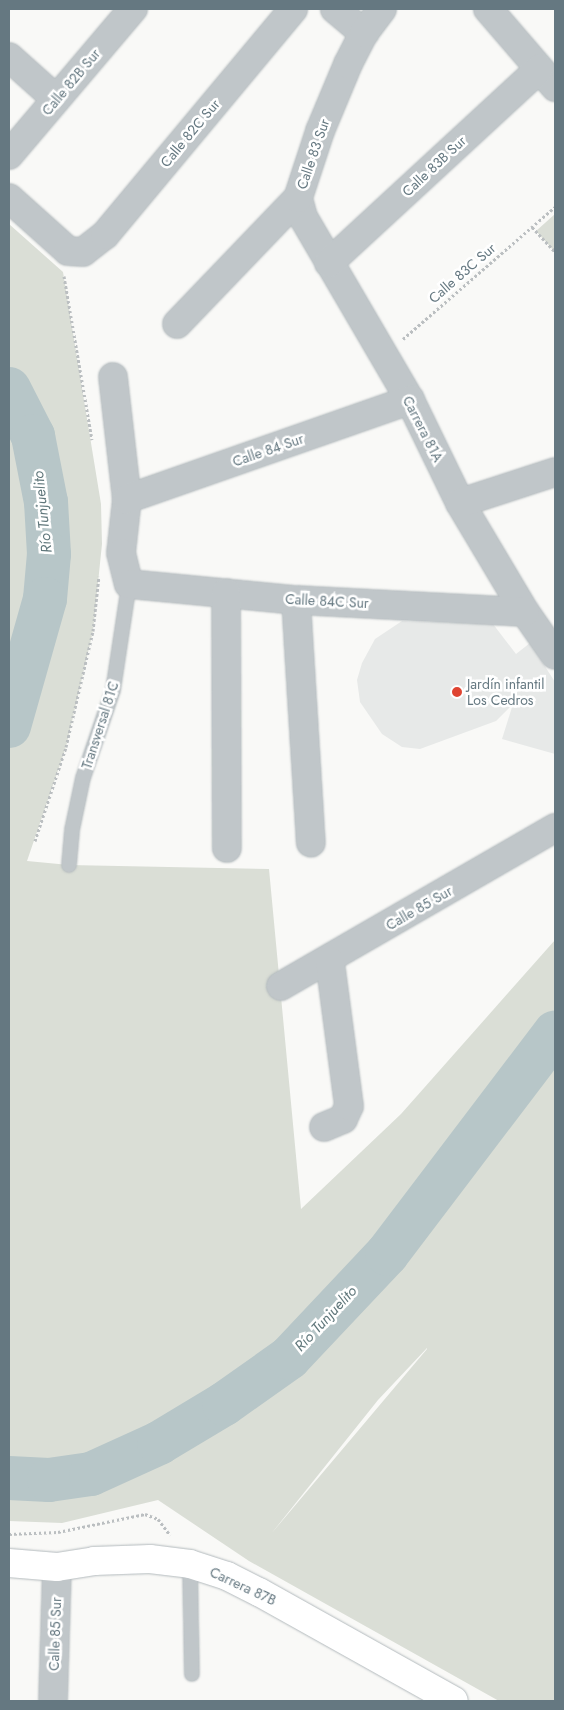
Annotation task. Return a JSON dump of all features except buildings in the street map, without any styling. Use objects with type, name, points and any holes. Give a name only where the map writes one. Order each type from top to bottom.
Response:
[{"type":"street","name":"Calle 82C Sur","points":[[55,236],[68,251],[83,252],[106,235],[293,9]]},
{"type":"street","points":[[335,9],[364,33]]},
{"type":"street","name":"Calle 83 Sur","points":[[176,324],[298,198],[320,131],[364,33],[382,9]]},
{"type":"street","points":[[488,9],[547,78]]},
{"type":"street","name":"Calle 82B Sur","points":[[9,155],[131,10]]},
{"type":"street","points":[[9,57],[56,99]]},
{"type":"street","name":"Calle 83B Sur","points":[[329,263],[547,78]]},
{"type":"street","points":[[9,198],[55,236]]},
{"type":"street","name":"Carrera 81A","points":[[298,198],[303,217],[410,400],[460,503],[525,612],[555,655]]},
{"type":"street","points":[[113,377],[127,499],[121,545],[129,584]]},
{"type":"street","name":"Calle 84 Sur","points":[[127,499],[410,400]]},
{"type":"street","points":[[460,503],[555,472]]},
{"type":"street","name":"Calle 84C Sur","points":[[129,584],[296,600],[525,612]]},
{"type":"street","points":[[226,593],[227,848]]},
{"type":"street","points":[[296,600],[311,843]]},
{"type":"street","name":"Calle 85 Sur","points":[[281,986],[330,960],[555,828]]},
{"type":"street","points":[[324,1127],[343,1119],[349,1106],[330,960]]},
{"type":"street","name":"Carrera 87B","points":[[9,1564],[57,1567],[120,1560],[190,1564],[227,1576],[259,1592],[441,1698]]},
{"type":"street","name":"Calle 85 Sur","points":[[53,1701],[57,1567]]},
{"type":"lane","name":"Transversal 81C","points":[[69,865],[72,830],[83,778],[113,690],[129,584]]},
{"type":"lane","points":[[190,1564],[192,1674]]},
{"type":"path","name":"Calle 83C Sur","points":[[384,356],[555,207]]},
{"type":"path","points":[[532,227],[555,252]]},
{"type":"path","points":[[55,236],[92,444]]},
{"type":"path","points":[[34,842],[66,747],[93,631],[99,573]]},
{"type":"path","points":[[9,1534],[58,1532],[145,1514],[158,1519],[190,1564]]},
{"type":"shaded area","points":[[555,214],[555,252],[536,231]]},
{"type":"shaded area","points":[[9,224],[63,272],[101,504],[102,544],[93,631],[66,747],[27,861],[69,865],[269,869],[301,1209],[401,1114],[555,940],[555,1701],[499,1701],[249,1561],[158,1500],[62,1523],[9,1521]],"holes":[[[427,1349],[271,1534],[378,1400]]]},
{"type":"shaded area","name":"Jardín infantil Los Cedros","points":[[402,621],[493,624],[516,654],[530,643],[555,682],[555,754],[502,739],[513,704],[496,721],[420,749],[402,747],[382,734],[360,702],[357,680],[362,663],[375,639]]},
{"type":"waterway","name":"Río Tunjuelito","points":[[9,389],[33,436],[46,502],[49,554],[45,599],[9,726]]},
{"type":"waterway","name":"Río Tunjuelito","points":[[9,1478],[49,1480],[91,1474],[159,1443],[224,1404],[289,1358],[387,1254],[555,1033]]},
{"type":"place","name":"Jardín infantil Los Cedros","points":[[457,692]]}]
